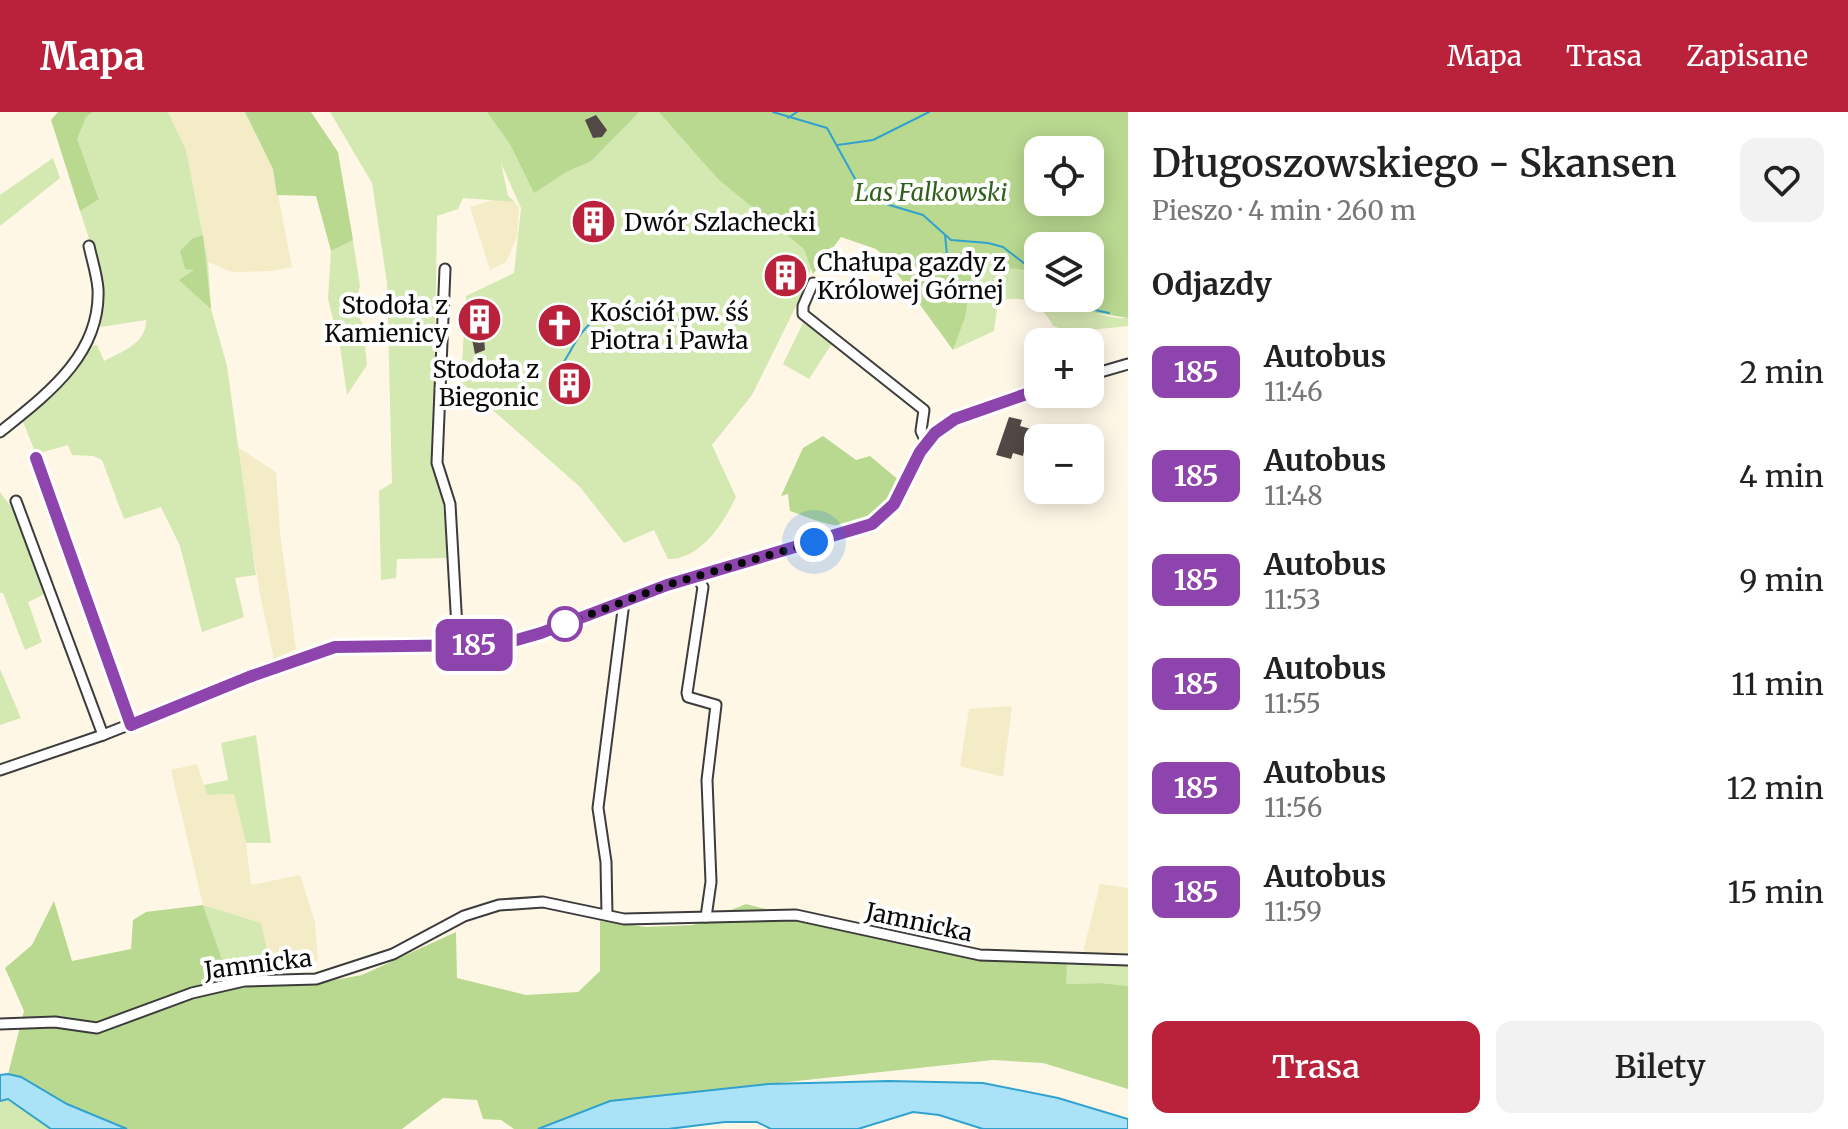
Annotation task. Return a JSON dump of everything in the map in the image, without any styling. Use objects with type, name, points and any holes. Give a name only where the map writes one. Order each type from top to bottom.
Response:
[{"type":"street","points":[[0,432],[71,370],[93,329],[98,289],[89,246]]},
{"type":"street","points":[[445,269],[437,463],[450,504],[458,646]]},
{"type":"street","points":[[813,283],[803,306],[803,314],[924,410],[921,431],[927,444]]},
{"type":"street","points":[[1104,371],[1128,364]]},
{"type":"street","points":[[0,770],[131,725],[249,677],[335,647],[458,646],[527,637],[696,575],[872,524],[894,504],[935,433],[955,419],[1024,395]]},
{"type":"street","points":[[36,458],[131,725]]},
{"type":"street","points":[[16,501],[103,735]]},
{"type":"street","points":[[696,575],[703,587],[687,693],[688,697],[716,705],[707,780],[711,882],[706,917]]},
{"type":"street","points":[[607,915],[606,862],[598,808],[624,602]]},
{"type":"street","name":"Jamnicka","points":[[0,1024],[55,1022],[97,1028],[192,993],[244,981],[316,979],[393,954],[464,916],[499,905],[543,902],[624,919],[796,915],[980,955],[1128,960]]},
{"type":"shaded area","points":[[168,112],[245,112],[273,169],[292,267],[232,272],[208,262],[186,150]]},
{"type":"shaded area","points":[[507,196],[519,207],[517,237],[506,262],[490,270],[470,207]]},
{"type":"shaded area","points":[[236,446],[276,472],[280,532],[296,649],[274,659],[260,594]]},
{"type":"shaded area","points":[[1012,706],[1003,777],[960,766],[969,709]]},
{"type":"shaded area","points":[[197,764],[207,795],[234,794],[246,843],[251,885],[300,875],[315,922],[318,961],[271,966],[261,923],[203,905],[171,770]]},
{"type":"shaded area","points":[[1100,884],[1128,888],[1128,955],[1085,956],[1084,948]]},
{"type":"green space","points":[[58,112],[93,112],[86,117],[77,139],[99,199],[80,211],[51,120]]},
{"type":"green space","points":[[93,112],[168,112],[186,150],[208,262],[211,309],[227,366],[256,575],[235,578],[244,617],[202,632],[180,546],[161,507],[124,519],[102,460],[93,456],[72,455],[68,445],[36,454],[21,417],[89,346],[97,345],[104,361],[132,346],[145,328],[146,320],[101,327],[94,254],[80,211],[99,198],[76,137],[86,117]]},
{"type":"green space","points":[[245,112],[311,112],[338,152],[353,240],[331,251],[316,196],[277,195],[273,169]]},
{"type":"green space","points":[[330,112],[671,112],[818,247],[804,290],[752,395],[712,445],[736,497],[718,528],[701,546],[680,558],[668,559],[654,530],[624,543],[580,487],[461,382],[466,296],[514,273],[521,208],[501,163],[508,196],[515,202],[463,198],[458,209],[437,216],[433,463],[443,502],[447,558],[397,559],[396,578],[381,580],[379,491],[392,483],[387,283],[372,183]]},
{"type":"green space","points":[[487,112],[639,112],[591,161],[566,172],[534,193],[510,144]]},
{"type":"green space","name":"Las Falkowski","points":[[659,112],[1128,112],[1128,318],[1091,312],[1104,312],[1104,232],[1024,232],[1024,270],[998,266],[977,256],[970,263],[971,281],[965,318],[953,350],[876,249],[841,237],[813,274],[804,249],[718,179]]},
{"type":"green space","points":[[53,158],[60,178],[0,226],[0,195]]},
{"type":"green space","points":[[203,235],[211,309],[179,280],[194,270],[185,269],[180,251],[192,239]]},
{"type":"green space","points":[[353,240],[360,286],[354,308],[363,325],[367,365],[347,395],[340,346],[328,299],[331,251]]},
{"type":"green space","points":[[977,256],[998,266],[1024,272],[1024,300],[998,302],[994,331],[953,350],[965,318],[971,281],[970,263]]},
{"type":"green space","points":[[1044,312],[1094,312],[1128,318],[1128,326],[1060,328],[1053,326]]},
{"type":"green space","points":[[803,323],[833,342],[809,379],[783,364]]},
{"type":"green space","points":[[823,436],[856,460],[870,456],[901,482],[890,502],[867,523],[840,526],[825,523],[790,511],[788,494],[781,496],[803,448]]},
{"type":"green space","points":[[0,492],[17,515],[47,593],[28,602],[42,642],[25,650],[3,593],[0,593]]},
{"type":"green space","points":[[0,669],[21,718],[0,725]]},
{"type":"green space","points":[[256,735],[271,843],[246,843],[234,794],[207,795],[204,785],[228,780],[221,743]]},
{"type":"green space","points":[[54,901],[72,961],[131,949],[133,920],[146,912],[203,905],[225,968],[307,985],[362,975],[456,932],[457,978],[526,995],[578,992],[600,971],[600,921],[646,927],[693,925],[746,904],[932,951],[995,961],[1067,964],[1066,984],[1128,986],[1128,1089],[1043,1063],[993,1060],[610,1101],[538,1129],[514,1129],[501,1120],[483,1119],[477,1100],[443,1098],[402,1129],[127,1129],[67,1104],[21,1077],[8,1074],[24,1011],[5,968],[32,945]]},
{"type":"green space","points":[[203,905],[261,923],[271,966],[225,968]]},
{"type":"green space","points":[[1128,962],[1128,986],[1065,984],[1067,964]]},
{"type":"green space","points":[[8,1099],[51,1129],[0,1129],[0,1101]]},
{"type":"water","points":[[0,1075],[21,1077],[67,1104],[127,1129],[51,1129],[8,1099],[0,1101]]},
{"type":"water","points":[[889,1081],[983,1083],[1058,1098],[1128,1119],[1128,1129],[983,1129],[939,1115],[913,1112],[858,1129],[771,1129],[757,1122],[725,1122],[668,1129],[538,1129],[610,1101],[768,1084]]},
{"type":"building","points":[[596,115],[607,130],[602,137],[593,138],[585,120]]},
{"type":"building","name":"Dwór Szlachecki","points":[[598,212],[604,225],[587,233],[581,220]]},
{"type":"building","name":"Stodoła z Kamienicy","points":[[476,297],[485,298],[484,316],[493,315],[496,324],[483,326],[485,350],[475,354],[472,339]]},
{"type":"building","points":[[1009,417],[1022,420],[1023,456],[1013,453],[1011,459],[996,455]]},
{"type":"waterway","points":[[773,112],[827,128],[859,186],[876,201],[923,215],[951,240],[1003,247],[1024,263]]},
{"type":"waterway","points":[[788,118],[797,112]]},
{"type":"waterway","points":[[838,145],[873,140],[929,112]]},
{"type":"waterway","points":[[945,235],[948,265]]},
{"type":"waterway","points":[[559,376],[562,365],[582,332],[606,313],[635,308],[684,322]]},
{"type":"waterway","points":[[1104,312],[1109,313]]},
{"type":"bus line","name":"185","points":[[36,458],[131,725],[249,677],[335,647],[477,645],[513,641],[696,575],[872,524],[894,504],[920,452],[935,433],[955,419],[1024,395]]},
{"type":"place","name":"Dwór Szlachecki","points":[[593,222]]},
{"type":"place","name":"Chałupa gazdy z Królowej Górnej","points":[[786,276]]},
{"type":"place","name":"Stodoła z Kamienicy","points":[[479,319]]},
{"type":"place","name":"Kościół pw. śś Piotra i Pawła","points":[[559,326]]},
{"type":"place","name":"Stodoła z Biegonic","points":[[570,383]]},
{"type":"route","points":[[565,624],[696,575],[814,542]]}]
